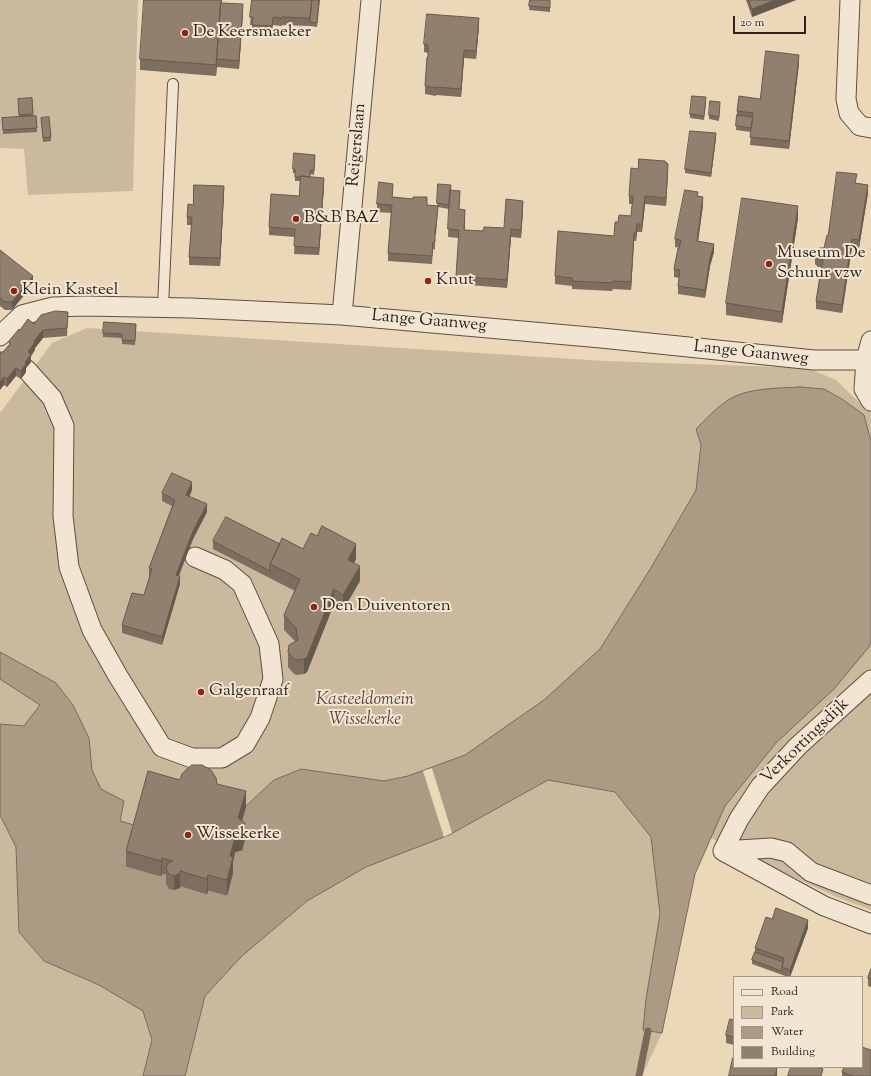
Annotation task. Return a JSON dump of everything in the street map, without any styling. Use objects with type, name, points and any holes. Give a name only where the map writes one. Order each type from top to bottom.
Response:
[{"type":"street","name":"Reigerslaan","points":[[342,314],[371,0]]},
{"type":"street","points":[[850,0],[846,99],[850,113],[860,126],[871,128]]},
{"type":"street","name":"Lange Gaanweg","points":[[1,345],[22,315],[53,307],[163,307],[342,314],[601,338],[814,360],[868,360]]},
{"type":"street","points":[[871,340],[864,389],[871,401]]},
{"type":"street","points":[[26,369],[52,398],[64,426],[63,516],[69,567],[92,630],[118,676],[162,747],[192,758],[222,758],[245,744],[260,718],[273,679],[269,644],[242,584],[225,570],[195,557]]},
{"type":"street","name":"Verkortingsdijk","points":[[723,850],[739,819],[760,786],[798,746],[871,680]]},
{"type":"street","points":[[723,850],[771,848],[787,852],[811,872],[871,895]]},
{"type":"street","points":[[723,850],[824,906],[871,924]]},
{"type":"lane","points":[[163,307],[173,84]]},
{"type":"green space","points":[[0,0],[138,0],[133,191],[28,195],[24,149],[0,148]]},
{"type":"green space","name":"Kasteeldomein Wissekerke","points":[[87,328],[605,361],[808,368],[836,380],[863,406],[871,389],[871,910],[836,897],[711,838],[695,874],[662,1033],[642,1076],[0,1076],[0,413],[52,343]]},
{"type":"water","points":[[800,387],[824,389],[842,399],[864,415],[871,441],[871,641],[869,647],[834,689],[776,743],[725,806],[695,874],[662,1033],[643,1030],[646,999],[660,914],[651,837],[615,792],[548,780],[449,835],[366,867],[307,901],[242,956],[205,996],[185,1076],[143,1076],[152,1040],[143,1011],[99,985],[44,961],[19,932],[16,847],[0,815],[0,724],[24,726],[40,705],[0,679],[0,652],[56,683],[73,705],[89,738],[92,770],[101,789],[124,801],[120,821],[137,826],[126,866],[161,876],[162,873],[173,876],[180,888],[180,886],[183,886],[207,894],[208,890],[227,895],[233,872],[230,871],[235,852],[242,850],[245,838],[238,833],[246,806],[274,780],[301,769],[384,781],[408,776],[465,755],[544,700],[600,649],[652,566],[696,490],[701,445],[696,429],[719,406],[735,396],[763,389]]},
{"type":"pier","points":[[432,768],[452,833],[444,837],[423,771]]},
{"type":"building","points":[[144,0],[221,0],[216,65],[140,59]]},
{"type":"building","points":[[252,0],[312,0],[310,18],[273,17],[272,26],[252,25],[253,17],[250,17]]},
{"type":"building","points":[[312,0],[319,0],[317,23],[310,22]]},
{"type":"building","points":[[530,0],[550,0],[550,8],[529,6]]},
{"type":"building","points":[[749,0],[775,0],[752,9]]},
{"type":"building","points":[[221,3],[243,4],[239,61],[217,59]]},
{"type":"building","points":[[427,14],[479,18],[476,51],[464,50],[461,89],[425,86],[428,57],[428,45],[424,44]]},
{"type":"building","points":[[766,51],[799,55],[789,141],[750,137],[753,113],[737,111],[739,96],[760,99]]},
{"type":"building","points":[[692,96],[706,97],[704,116],[690,114]]},
{"type":"building","points":[[32,98],[33,114],[19,115],[18,99]]},
{"type":"building","points":[[710,101],[720,102],[719,117],[709,115]]},
{"type":"building","points":[[737,115],[753,117],[751,128],[736,126]]},
{"type":"building","points":[[36,116],[37,128],[3,130],[2,118]]},
{"type":"building","points":[[49,117],[51,137],[43,138],[41,118]]},
{"type":"building","points":[[690,131],[716,133],[711,173],[685,169]]},
{"type":"building","points":[[294,153],[315,155],[314,171],[310,170],[310,177],[295,177],[295,169],[293,169]]},
{"type":"building","points":[[639,159],[665,161],[668,164],[666,198],[645,196],[642,224],[637,224],[636,233],[634,233],[631,282],[613,281],[612,283],[572,281],[572,278],[555,276],[558,231],[614,236],[615,222],[618,222],[619,215],[631,216],[633,196],[629,196],[631,168],[638,169]]},
{"type":"building","points":[[837,172],[857,174],[855,183],[868,185],[859,240],[852,239],[842,305],[816,301],[823,259],[818,259],[815,256],[815,253],[819,248],[824,248],[828,235]]},
{"type":"building","name":"B&B BAZ","points":[[301,176],[324,178],[319,248],[294,246],[295,229],[269,227],[271,194],[299,196]]},
{"type":"building","points":[[379,182],[393,184],[392,197],[413,199],[413,197],[427,197],[427,205],[438,206],[435,227],[435,242],[433,242],[432,256],[388,253],[392,205],[377,204]]},
{"type":"building","points":[[438,184],[451,185],[449,205],[437,203]]},
{"type":"building","points":[[194,185],[224,186],[220,258],[189,257],[192,217],[187,217],[188,204],[193,205]]},
{"type":"building","points":[[450,190],[460,191],[459,209],[465,210],[464,230],[483,231],[484,227],[504,228],[506,199],[523,201],[521,230],[511,229],[507,280],[456,276],[459,230],[448,229]]},
{"type":"building","points":[[685,190],[698,192],[697,196],[703,197],[697,241],[714,244],[710,258],[705,290],[678,286],[680,270],[674,269],[681,240],[675,239]]},
{"type":"building","points":[[742,198],[798,206],[782,312],[726,303]]},
{"type":"building","name":"Klein Kasteel","points":[[0,250],[33,276],[12,302],[5,302],[0,298]]},
{"type":"building","points":[[56,311],[68,312],[67,328],[43,330],[34,341],[35,342],[28,352],[31,354],[21,371],[16,368],[7,379],[4,377],[0,382],[0,352],[3,352],[10,344],[9,341],[28,319],[34,324],[41,315]]},
{"type":"building","points":[[104,322],[136,324],[135,341],[122,340],[122,334],[103,333]]},
{"type":"building","points":[[172,473],[192,482],[186,495],[207,504],[193,531],[176,575],[180,576],[162,637],[122,625],[132,593],[144,595],[152,569],[149,568],[175,500],[162,493]]},
{"type":"building","points":[[226,517],[280,544],[270,564],[270,571],[213,541]]},
{"type":"building","name":"Den Duiventoren","points":[[322,526],[356,544],[348,560],[360,566],[343,595],[334,589],[307,657],[296,660],[288,652],[289,645],[298,640],[296,628],[284,615],[300,579],[270,564],[282,538],[303,549],[311,533],[317,536]]},
{"type":"building","name":"Wissekerke","points":[[192,765],[202,765],[211,770],[216,778],[217,784],[246,791],[238,818],[245,823],[242,835],[235,837],[230,856],[233,857],[227,880],[208,875],[207,879],[183,871],[180,871],[180,873],[174,876],[169,874],[166,868],[168,863],[173,861],[162,858],[161,861],[126,851],[148,771],[180,780],[182,774]]},
{"type":"building","points":[[776,908],[808,920],[790,970],[782,967],[784,958],[755,948],[766,917],[772,919]]},
{"type":"building","points":[[755,952],[783,962],[782,971],[752,960]]},
{"type":"building","points":[[871,969],[871,979],[868,978]]},
{"type":"building","points":[[730,1019],[733,1020],[733,1037],[726,1035]]},
{"type":"building","points":[[863,1047],[871,1050],[871,1076],[853,1076],[842,1072],[844,1068],[863,1068]]},
{"type":"building","points":[[733,1058],[733,1068],[777,1068],[775,1076],[729,1076]]},
{"type":"building","points":[[791,1068],[823,1069],[821,1076],[788,1076]]},
{"type":"waterway","points":[[639,1076],[648,1031]]},
{"type":"place","name":"De Keersmaeker","points":[[185,33]]},
{"type":"place","name":"B&B BAZ","points":[[296,219]]},
{"type":"place","name":"Museum De Schuur vzw","points":[[769,264]]},
{"type":"place","name":"Knut","points":[[428,281]]},
{"type":"place","name":"Klein Kasteel","points":[[14,291]]},
{"type":"place","name":"Den Duiventoren","points":[[314,607]]},
{"type":"place","name":"Galgenraaf","points":[[201,692]]},
{"type":"place","name":"Wissekerke","points":[[188,835]]}]
